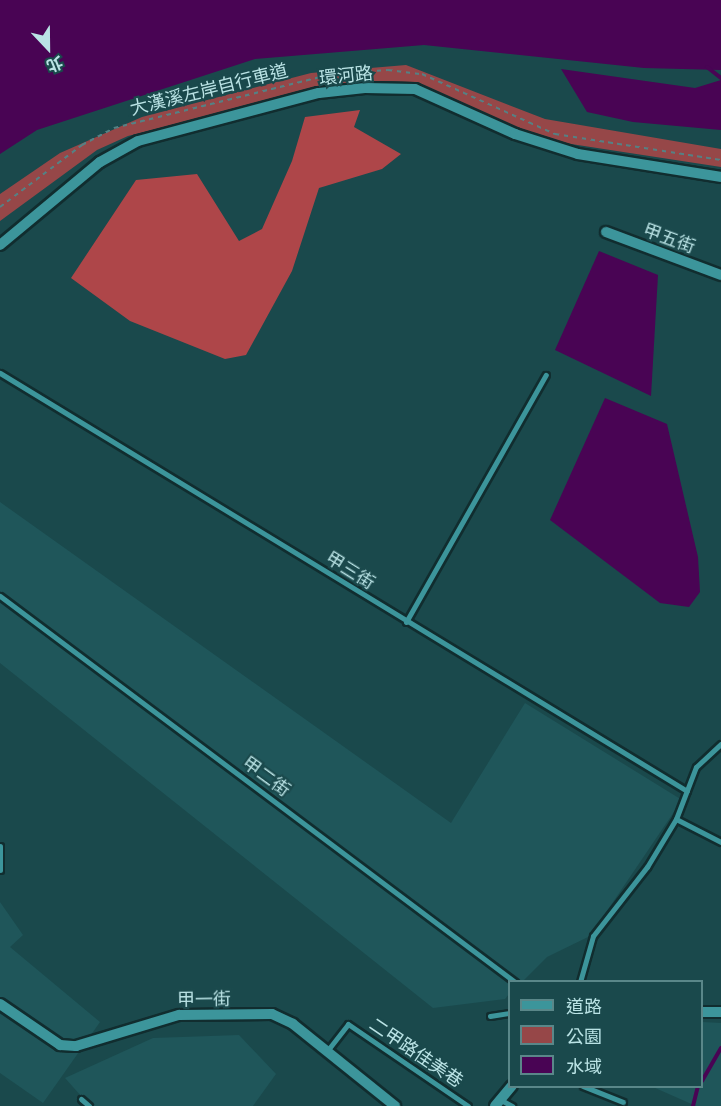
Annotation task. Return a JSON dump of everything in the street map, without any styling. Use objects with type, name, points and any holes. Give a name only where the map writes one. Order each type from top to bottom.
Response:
[{"type":"street","name":"環河路","points":[[0,245],[100,162],[138,141],[319,93],[365,88],[416,89],[515,134],[578,154],[721,177]]},
{"type":"street","name":"甲五街","points":[[606,232],[721,275]]},
{"type":"street","name":"甲一街","points":[[0,1004],[60,1045],[100,1041],[179,1015],[272,1014],[293,1024],[395,1106]]},
{"type":"street","points":[[703,1012],[721,1012]]},
{"type":"street","points":[[498,1103],[510,1088]]},
{"type":"lane","name":"甲三街","points":[[0,373],[687,791]]},
{"type":"lane","points":[[406,622],[546,375]]},
{"type":"lane","name":"甲二街","points":[[0,596],[514,980]]},
{"type":"lane","points":[[580,980],[593,936],[647,867],[676,819],[696,767],[721,744]]},
{"type":"lane","points":[[676,819],[721,842]]},
{"type":"lane","points":[[0,846],[0,870]]},
{"type":"lane","points":[[489,1016],[508,1014]]},
{"type":"lane","name":"二甲路佳美巷","points":[[326,1052],[348,1024],[468,1106]]},
{"type":"lane","points":[[588,1088],[623,1102]]},
{"type":"lane","points":[[81,1099],[89,1106]]},
{"type":"lane","points":[[498,1103],[512,1106]]},
{"type":"path","name":"大漢溪左岸自行車道","points":[[0,207],[82,145],[114,128],[332,74],[388,70],[422,74],[555,134],[721,160]]},
{"type":"shaded area","points":[[360,110],[354,127],[401,154],[382,169],[319,188],[292,271],[246,355],[225,359],[130,321],[71,278],[136,180],[197,174],[239,241],[262,229],[292,161],[305,117]]},
{"type":"shaded area","points":[[0,502],[451,823],[525,703],[682,800],[590,936],[547,957],[524,980],[508,980],[508,995],[505,999],[433,1008],[0,663]]},
{"type":"shaded area","points":[[0,902],[23,935],[10,947],[100,1022],[43,1103],[0,1073]]},
{"type":"shaded area","points":[[703,1022],[721,1023],[721,1106],[696,1106],[655,1088],[703,1088]]},
{"type":"shaded area","points":[[239,1035],[276,1074],[253,1106],[90,1106],[65,1078],[153,1038]]},
{"type":"green space","points":[[406,65],[545,119],[721,149],[721,167],[558,142],[517,129],[457,100],[402,84],[337,84],[128,136],[97,150],[0,221],[0,194],[60,153],[142,117],[311,73]]},
{"type":"water","points":[[0,0],[721,0],[721,70],[644,68],[424,45],[255,59],[37,130],[0,154]]},
{"type":"water","points":[[561,69],[695,88],[721,80],[721,130],[633,122],[587,112]]},
{"type":"water","points":[[599,251],[658,275],[651,396],[555,350]]},
{"type":"water","points":[[605,398],[667,424],[698,557],[700,592],[689,607],[660,603],[550,520]]},
{"type":"waterway","points":[[707,67],[721,78]]},
{"type":"waterway","points":[[703,1079],[721,1048]]},
{"type":"waterway","points":[[693,1106],[698,1088]]}]
